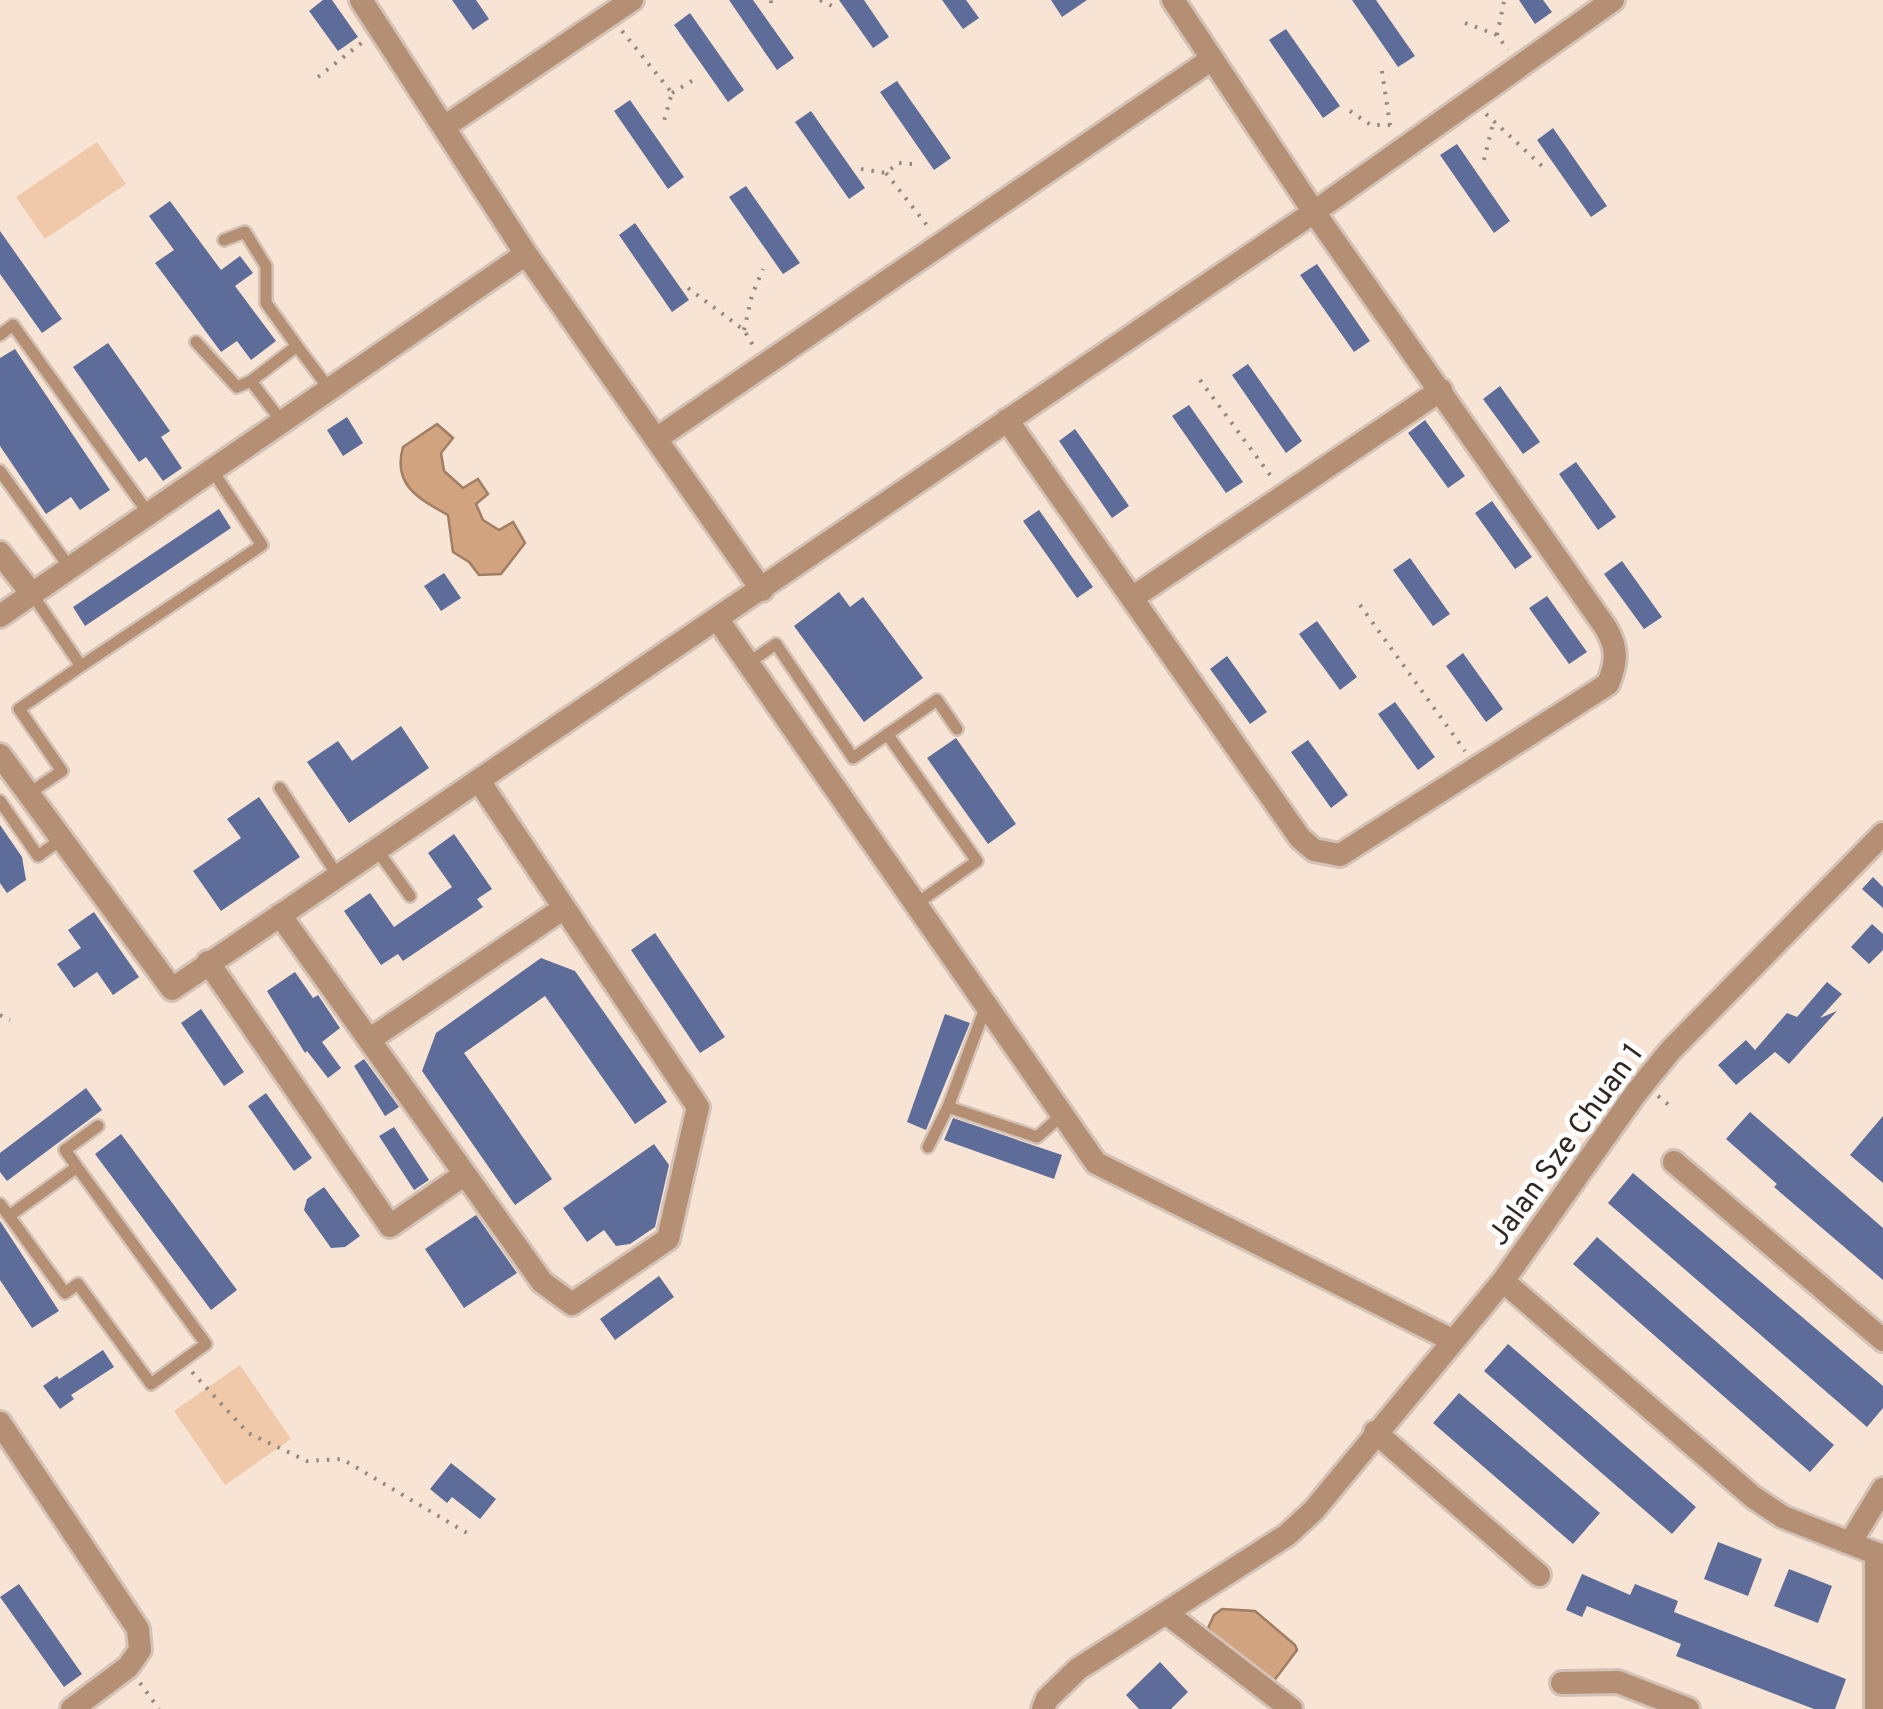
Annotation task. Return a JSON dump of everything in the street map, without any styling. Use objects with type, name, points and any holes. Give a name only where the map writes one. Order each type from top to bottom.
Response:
[{"type":"street","points":[[361,0],[526,254],[762,590]]},
{"type":"street","points":[[444,127],[632,0]]},
{"type":"street","points":[[1008,420],[1300,838],[1314,850],[1340,855],[1608,684],[1615,666],[1616,645],[1314,212],[1173,0]]},
{"type":"street","points":[[0,755],[172,989],[1314,212],[1614,0]]},
{"type":"street","points":[[656,438],[1212,59]]},
{"type":"street","points":[[0,616],[526,254]]},
{"type":"street","points":[[1132,598],[1441,390]]},
{"type":"street","points":[[0,552],[32,594]]},
{"type":"street","points":[[718,620],[1096,1163],[1452,1340]]},
{"type":"street","points":[[280,915],[542,1282],[572,1304],[668,1240],[698,1107],[479,781]]},
{"type":"street","name":"Jalan Sze Chuan 1","points":[[1880,1554],[1783,1517],[1753,1497],[1503,1281],[1670,1051],[1883,834]]},
{"type":"street","points":[[369,1040],[564,908]]},
{"type":"street","points":[[208,962],[390,1226],[465,1174]]},
{"type":"street","points":[[1674,1162],[1883,1340]]},
{"type":"street","points":[[1043,1709],[1047,1699],[1078,1669],[1286,1535],[1314,1510],[1503,1281]]},
{"type":"street","points":[[0,1422],[138,1630],[140,1650],[128,1667],[72,1709]]},
{"type":"street","points":[[1376,1432],[1539,1575]]},
{"type":"street","points":[[1850,1543],[1883,1489]]},
{"type":"street","points":[[1876,1709],[1880,1554]]},
{"type":"street","points":[[1166,1614],[1290,1709]]},
{"type":"street","points":[[1562,1684],[1618,1682],[1688,1709]]},
{"type":"lane","points":[[224,240],[245,232],[266,266],[266,303],[330,390]]},
{"type":"lane","points":[[0,335],[13,325],[149,514]]},
{"type":"lane","points":[[196,342],[236,387],[251,381],[297,346]]},
{"type":"lane","points":[[251,381],[282,422]]},
{"type":"lane","points":[[28,794],[62,771],[19,708],[262,545],[212,470]]},
{"type":"lane","points":[[0,471],[70,568]]},
{"type":"lane","points":[[32,594],[81,666]]},
{"type":"lane","points":[[748,663],[776,644],[853,758],[938,700],[957,729]]},
{"type":"lane","points":[[887,734],[977,861],[916,904]]},
{"type":"lane","points":[[280,788],[338,876]]},
{"type":"lane","points":[[0,800],[38,856],[62,839]]},
{"type":"lane","points":[[378,850],[410,896]]},
{"type":"lane","points":[[928,1148],[948,1107],[986,1005]]},
{"type":"lane","points":[[948,1107],[1037,1137],[1062,1115]]},
{"type":"lane","points":[[0,1204],[66,1293],[78,1284],[151,1384],[206,1344],[65,1150],[98,1126]]},
{"type":"lane","points":[[9,1216],[77,1167]]},
{"type":"path","points":[[820,0],[832,6]]},
{"type":"path","points":[[1497,35],[1504,2]]},
{"type":"path","points":[[609,15],[672,94]]},
{"type":"path","points":[[1466,23],[1497,35],[1520,66]]},
{"type":"path","points":[[318,77],[380,28]]},
{"type":"path","points":[[1382,71],[1390,125],[1406,146]]},
{"type":"path","points":[[663,124],[672,94],[695,79]]},
{"type":"path","points":[[1473,99],[1493,123],[1542,166]]},
{"type":"path","points":[[1350,111],[1371,125],[1390,125]]},
{"type":"path","points":[[1484,160],[1493,123]]},
{"type":"path","points":[[886,173],[898,162],[913,164]]},
{"type":"path","points":[[861,169],[886,173],[941,244]]},
{"type":"path","points":[[744,330],[763,269]]},
{"type":"path","points":[[688,288],[744,330],[764,365]]},
{"type":"path","points":[[1200,380],[1285,494]]},
{"type":"path","points":[[1360,605],[1477,767]]},
{"type":"path","points":[[0,1015],[10,1020]]},
{"type":"path","points":[[182,1361],[248,1433],[307,1461],[342,1459],[472,1536]]},
{"type":"path","points":[[128,1667],[159,1709]]},
{"type":"shaded area","points":[[97,142],[126,184],[45,239],[16,197]]},
{"type":"shaded area","points":[[437,424],[453,438],[441,453],[444,471],[463,488],[478,479],[488,494],[476,504],[483,520],[499,530],[513,522],[525,543],[501,574],[479,575],[469,562],[453,552],[448,515],[418,496],[405,481],[401,471],[403,447]]},
{"type":"shaded area","points":[[240,1365],[291,1439],[225,1485],[174,1411]]},
{"type":"shaded area","points":[[1222,1609],[1255,1611],[1295,1645],[1297,1650],[1273,1682],[1208,1628]]},
{"type":"building","points":[[323,0],[332,0],[358,37],[338,51],[309,11]]},
{"type":"building","points":[[452,0],[476,0],[489,19],[473,30]]},
{"type":"building","points":[[729,0],[753,0],[794,58],[777,70]]},
{"type":"building","points":[[839,0],[864,0],[889,37],[873,48]]},
{"type":"building","points":[[942,0],[966,0],[979,18],[963,29]]},
{"type":"building","points":[[1051,0],[1087,0],[1062,17]]},
{"type":"building","points":[[1352,0],[1376,0],[1415,56],[1398,67]]},
{"type":"building","points":[[1519,0],[1543,0],[1552,12],[1535,24]]},
{"type":"building","points":[[690,13],[744,90],[728,102],[674,25]]},
{"type":"building","points":[[1286,29],[1340,106],[1323,118],[1269,40]]},
{"type":"building","points":[[897,81],[951,158],[934,170],[880,92]]},
{"type":"building","points":[[630,100],[684,177],[668,189],[614,111]]},
{"type":"building","points":[[811,111],[865,188],[849,199],[795,122]]},
{"type":"building","points":[[1553,128],[1607,206],[1591,217],[1537,140]]},
{"type":"building","points":[[1457,144],[1510,221],[1494,233],[1440,155]]},
{"type":"building","points":[[746,186],[800,263],[783,274],[729,197]]},
{"type":"building","points":[[170,201],[221,270],[240,256],[253,273],[235,286],[276,341],[251,360],[237,341],[221,352],[155,263],[174,250],[149,216]]},
{"type":"building","points":[[635,223],[689,300],[672,312],[619,235]]},
{"type":"building","points":[[0,231],[62,319],[42,333],[0,274]]},
{"type":"building","points":[[1317,264],[1370,341],[1354,352],[1300,275]]},
{"type":"building","points":[[108,343],[170,431],[161,437],[182,468],[163,481],[146,457],[139,462],[73,367]]},
{"type":"building","points":[[15,349],[110,490],[80,510],[71,497],[46,514],[0,446],[0,358]]},
{"type":"building","points":[[1248,364],[1302,441],[1286,453],[1232,375]]},
{"type":"building","points":[[1500,386],[1540,442],[1523,454],[1483,399]]},
{"type":"building","points":[[1189,405],[1243,482],[1226,493],[1172,416]]},
{"type":"building","points":[[347,417],[363,443],[343,456],[327,430]]},
{"type":"building","points":[[1425,420],[1465,476],[1448,488],[1408,433]]},
{"type":"building","points":[[1075,429],[1129,506],[1112,518],[1059,441]]},
{"type":"building","points":[[1576,462],[1616,517],[1598,530],[1559,474]]},
{"type":"building","points":[[1492,501],[1532,557],[1515,569],[1475,513]]},
{"type":"building","points":[[219,509],[231,528],[85,626],[73,607]]},
{"type":"building","points":[[1039,510],[1093,587],[1077,598],[1023,521]]},
{"type":"building","points":[[1410,558],[1450,614],[1433,626],[1393,570]]},
{"type":"building","points":[[1622,561],[1662,617],[1644,629],[1604,574]]},
{"type":"building","points":[[444,573],[461,598],[441,611],[424,586]]},
{"type":"building","points":[[839,592],[850,607],[863,597],[923,678],[864,722],[794,626]]},
{"type":"building","points":[[1547,596],[1587,652],[1569,664],[1529,608]]},
{"type":"building","points":[[1317,621],[1357,677],[1340,690],[1299,634]]},
{"type":"building","points":[[1463,653],[1503,709],[1486,722],[1446,666]]},
{"type":"building","points":[[1227,656],[1267,712],[1250,724],[1210,669]]},
{"type":"building","points":[[1395,702],[1435,757],[1418,770],[1378,714]]},
{"type":"building","points":[[401,726],[429,768],[349,823],[307,762],[338,741],[352,761]]},
{"type":"building","points":[[956,738],[1016,824],[988,844],[927,758]]},
{"type":"building","points":[[1308,740],[1348,795],[1331,808],[1291,752]]},
{"type":"building","points":[[259,797],[300,857],[221,911],[193,871],[241,838],[227,819]]},
{"type":"building","points":[[0,825],[22,857],[26,880],[7,893],[0,883]]},
{"type":"building","points":[[454,834],[492,889],[477,899],[483,907],[403,961],[398,954],[381,965],[344,911],[370,893],[394,927],[452,887],[428,853]]},
{"type":"building","points":[[1873,877],[1883,887],[1883,908],[1862,889]]},
{"type":"building","points":[[94,912],[139,977],[113,995],[97,972],[74,988],[57,964],[81,948],[68,930]]},
{"type":"building","points":[[1872,924],[1883,934],[1883,950],[1869,964],[1851,947]]},
{"type":"building","points":[[655,933],[725,1037],[700,1053],[631,950]]},
{"type":"building","points":[[541,958],[575,971],[667,1102],[635,1124],[545,996],[464,1053],[552,1179],[515,1205],[422,1071],[436,1033]]},
{"type":"building","points":[[295,972],[313,998],[318,995],[340,1028],[322,1042],[341,1068],[328,1078],[305,1053],[267,991]]},
{"type":"building","points":[[1827,982],[1842,994],[1820,1018],[1837,1011],[1789,1064],[1775,1052],[1736,1085],[1718,1065],[1746,1040],[1755,1050],[1787,1013],[1797,1017]]},
{"type":"building","points":[[201,1009],[244,1072],[224,1086],[181,1023]]},
{"type":"building","points":[[945,1014],[970,1023],[926,1130],[907,1122]]},
{"type":"building","points":[[364,1059],[399,1107],[385,1116],[354,1066]]},
{"type":"building","points":[[86,1088],[102,1110],[7,1181],[0,1172],[0,1153]]},
{"type":"building","points":[[266,1093],[312,1158],[294,1171],[248,1106]]},
{"type":"building","points":[[1750,1112],[1883,1228],[1883,1280],[1774,1187],[1777,1184],[1726,1139]]},
{"type":"building","points":[[1883,1116],[1883,1183],[1850,1155]]},
{"type":"building","points":[[953,1118],[1062,1155],[1054,1179],[944,1140]]},
{"type":"building","points":[[394,1127],[429,1180],[414,1190],[379,1136]]},
{"type":"building","points":[[121,1134],[237,1290],[211,1310],[95,1154]]},
{"type":"building","points":[[654,1144],[669,1165],[655,1227],[630,1244],[616,1246],[604,1230],[587,1242],[563,1208]]},
{"type":"building","points":[[1633,1173],[1883,1386],[1883,1408],[1867,1427],[1608,1203]]},
{"type":"building","points":[[324,1187],[360,1236],[345,1247],[331,1248],[304,1210],[307,1199]]},
{"type":"building","points":[[476,1215],[517,1273],[464,1308],[425,1249]]},
{"type":"building","points":[[0,1221],[59,1311],[32,1328],[0,1280]]},
{"type":"building","points":[[1597,1237],[1834,1445],[1810,1472],[1573,1264]]},
{"type":"building","points":[[659,1276],[674,1297],[615,1340],[600,1319]]},
{"type":"building","points":[[1508,1344],[1696,1507],[1672,1534],[1484,1371]]},
{"type":"building","points":[[103,1350],[114,1367],[71,1395],[74,1399],[60,1409],[43,1386]]},
{"type":"building","points":[[1459,1393],[1600,1513],[1573,1544],[1433,1423]]},
{"type":"building","points":[[451,1463],[496,1499],[480,1519],[452,1497],[447,1503],[430,1489]]},
{"type":"building","points":[[1718,1542],[1762,1559],[1748,1596],[1704,1579]]},
{"type":"building","points":[[1789,1569],[1832,1586],[1818,1623],[1774,1606]]},
{"type":"building","points":[[1582,1574],[1630,1595],[1635,1584],[1678,1601],[1674,1612],[1846,1679],[1835,1709],[1814,1709],[1676,1656],[1681,1644],[1587,1606],[1582,1617],[1566,1610]]},
{"type":"building","points":[[19,1584],[82,1674],[64,1687],[0,1597]]},
{"type":"building","points":[[1160,1662],[1188,1692],[1171,1709],[1139,1709],[1126,1695]]}]
